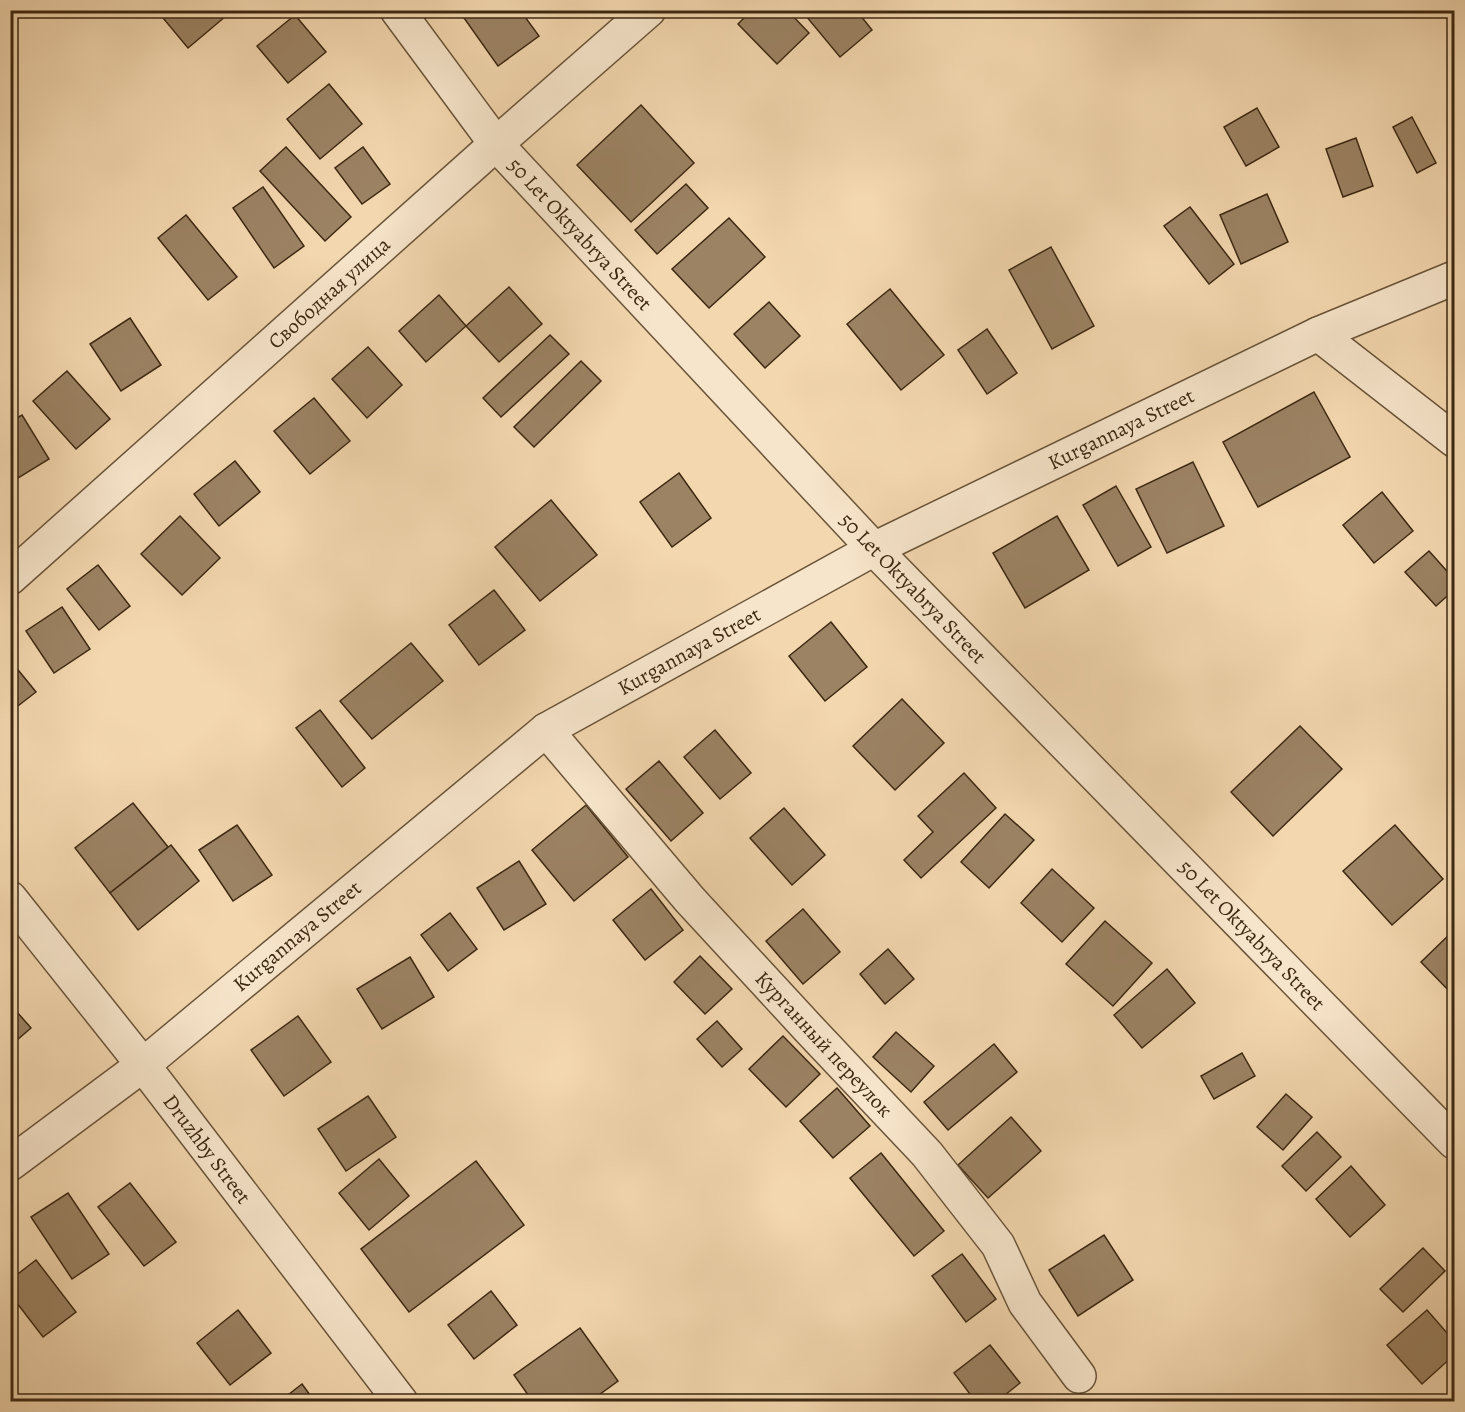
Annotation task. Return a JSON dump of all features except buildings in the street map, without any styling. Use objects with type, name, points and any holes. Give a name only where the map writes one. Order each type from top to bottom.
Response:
[{"type":"street","name":"50 Let Oktyabrya Street","points":[[396,10],[496,144],[874,549],[1455,1142]]},
{"type":"street","name":"Свободная улица","points":[[10,578],[649,10]]},
{"type":"street","name":"Kurgannaya Street","points":[[10,1164],[143,1065],[546,730],[874,549],[1318,334],[1455,278]]},
{"type":"street","points":[[1318,334],[1455,440]]},
{"type":"street","name":"Курганный переулок","points":[[546,730],[690,900],[927,1154],[998,1245],[1025,1303],[1079,1376]]},
{"type":"street","name":"Druzhby Street","points":[[10,898],[143,1065],[401,1401]]}]
